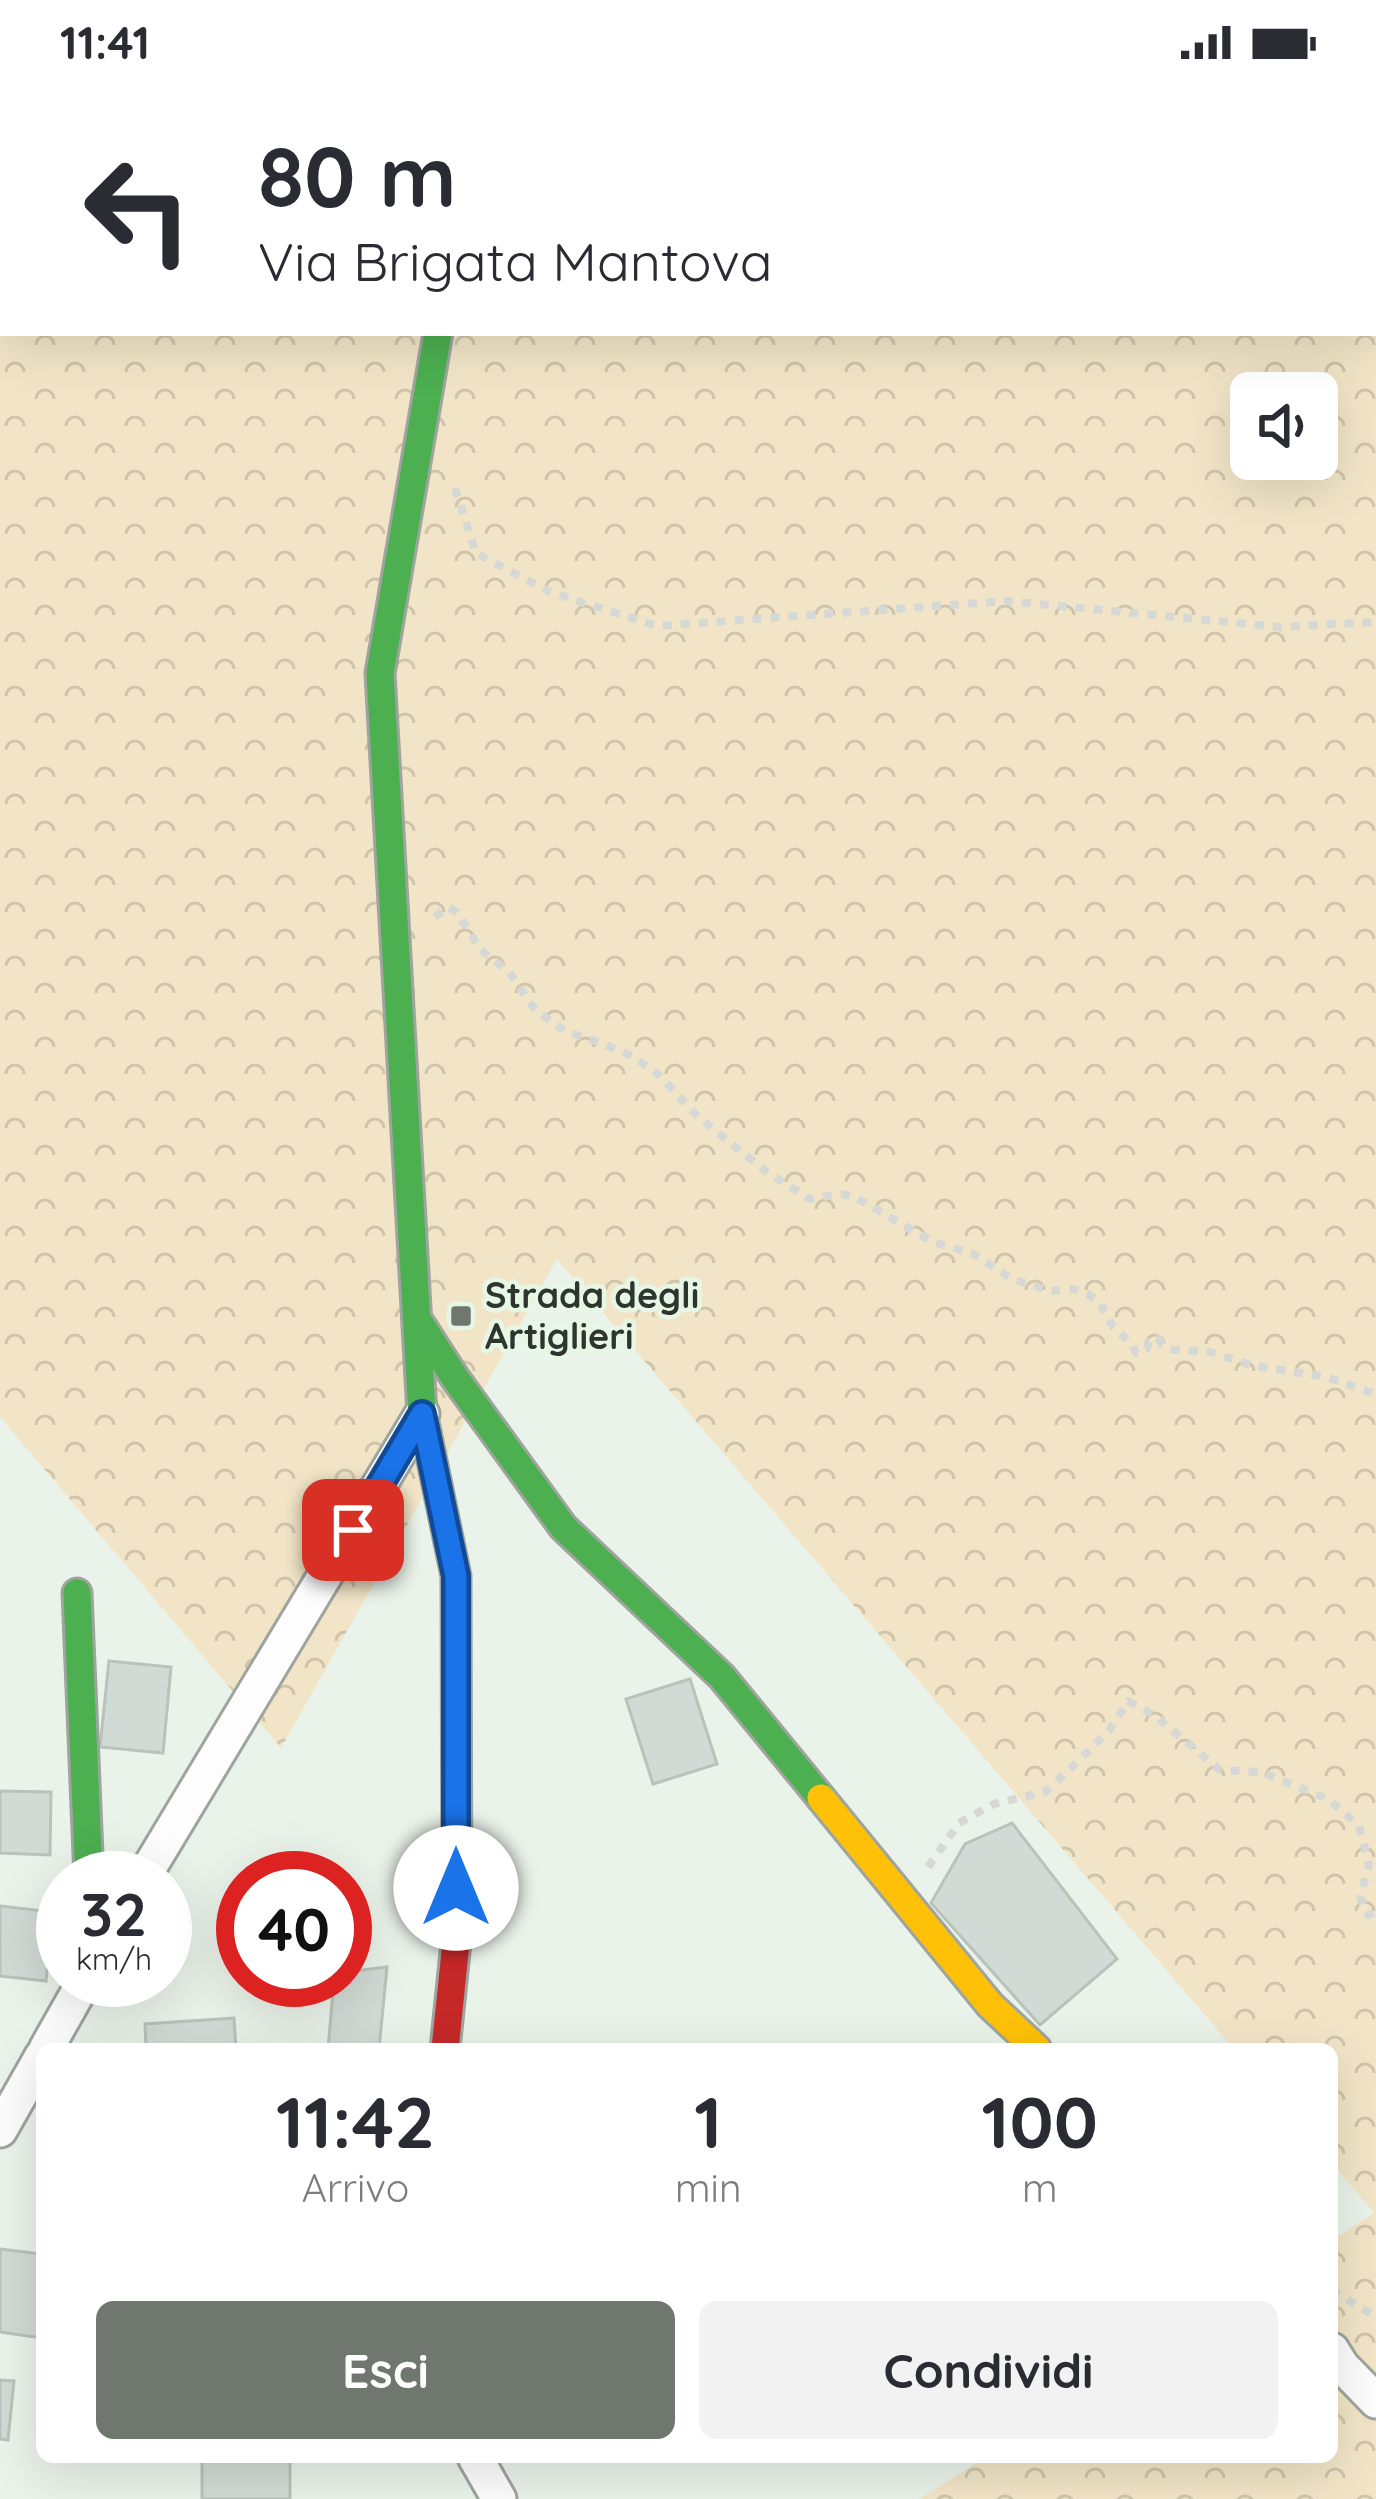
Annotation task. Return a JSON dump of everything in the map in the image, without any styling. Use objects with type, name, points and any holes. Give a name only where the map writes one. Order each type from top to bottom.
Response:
[{"type":"street","points":[[437,336],[380,673],[422,1414],[456,1576],[457,1933],[446,2043]]},
{"type":"street","points":[[417,1318],[563,1527],[722,1677],[990,2005],[1031,2043]]},
{"type":"street","points":[[159,1851],[422,1414]]},
{"type":"street","points":[[77,1593],[88,1851]]},
{"type":"street","points":[[49,2043],[70,2007]]},
{"type":"street","points":[[0,2130],[36,2066]]},
{"type":"street","points":[[1338,2360],[1376,2402]]},
{"type":"street","points":[[478,2463],[499,2499]]},
{"type":"path","points":[[455,488],[476,554],[550,592],[657,626],[1007,601],[1280,627],[1376,622]]},
{"type":"path","points":[[393,903],[416,928],[452,908],[480,949],[509,972],[536,1011],[567,1032],[634,1057],[660,1076],[697,1116],[767,1172],[810,1199],[841,1194],[855,1197],[933,1242],[974,1254],[1012,1280],[1051,1292],[1072,1289],[1087,1294],[1099,1300],[1113,1327],[1136,1353],[1158,1338],[1174,1350],[1210,1352],[1251,1365],[1326,1377],[1376,1394]]},
{"type":"path","points":[[905,1901],[959,1822],[994,1804],[1047,1791],[1109,1732],[1128,1701],[1154,1715],[1220,1770],[1261,1772],[1328,1799],[1359,1826],[1369,1865],[1360,1897],[1368,1915],[1376,1912]]},
{"type":"path","points":[[1338,2294],[1376,2317]]},
{"type":"green space","points":[[0,336],[1376,336],[1376,2499],[919,2499],[976,2463],[1338,2463],[1338,2236],[1374,2213],[1338,2170],[1338,2043],[1229,2043],[557,1259],[281,1748],[0,1417]]},
{"type":"building","points":[[109,1661],[171,1667],[163,1753],[100,1747]]},
{"type":"building","points":[[690,1679],[717,1764],[653,1784],[626,1699]]},
{"type":"building","points":[[0,1791],[51,1792],[50,1851],[0,1853]]},
{"type":"building","points":[[1012,1823],[1117,1959],[1040,2025],[931,1903],[965,1844]]},
{"type":"building","points":[[0,1906],[36,1910],[36,1980],[0,1976]]},
{"type":"building","points":[[387,1967],[380,2043],[329,2043],[332,2007],[372,2007],[372,1969]]},
{"type":"building","points":[[234,2018],[236,2043],[146,2043],[145,2024]]},
{"type":"building","points":[[0,2249],[36,2253],[36,2337],[0,2332]]},
{"type":"building","points":[[0,2380],[14,2381],[8,2440],[0,2439]]},
{"type":"building","points":[[202,2463],[290,2463],[290,2499],[202,2499]]},
{"type":"traffic: fast","points":[[426,1432],[380,673],[437,336]]},
{"type":"traffic: fast","points":[[419,1322],[563,1527],[722,1677],[821,1798]]},
{"type":"traffic: fast","points":[[77,1593],[88,1851]]},
{"type":"traffic: slow","points":[[821,1798],[990,2005],[1031,2043]]},
{"type":"traffic: jam","points":[[426,1432],[456,1576],[457,1933],[446,2043]]},
{"type":"place","name":"Strada degli Artiglieri","points":[[461,1316]]},
{"type":"route","points":[[353,1530],[422,1414],[456,1576],[456,1888]]}]
